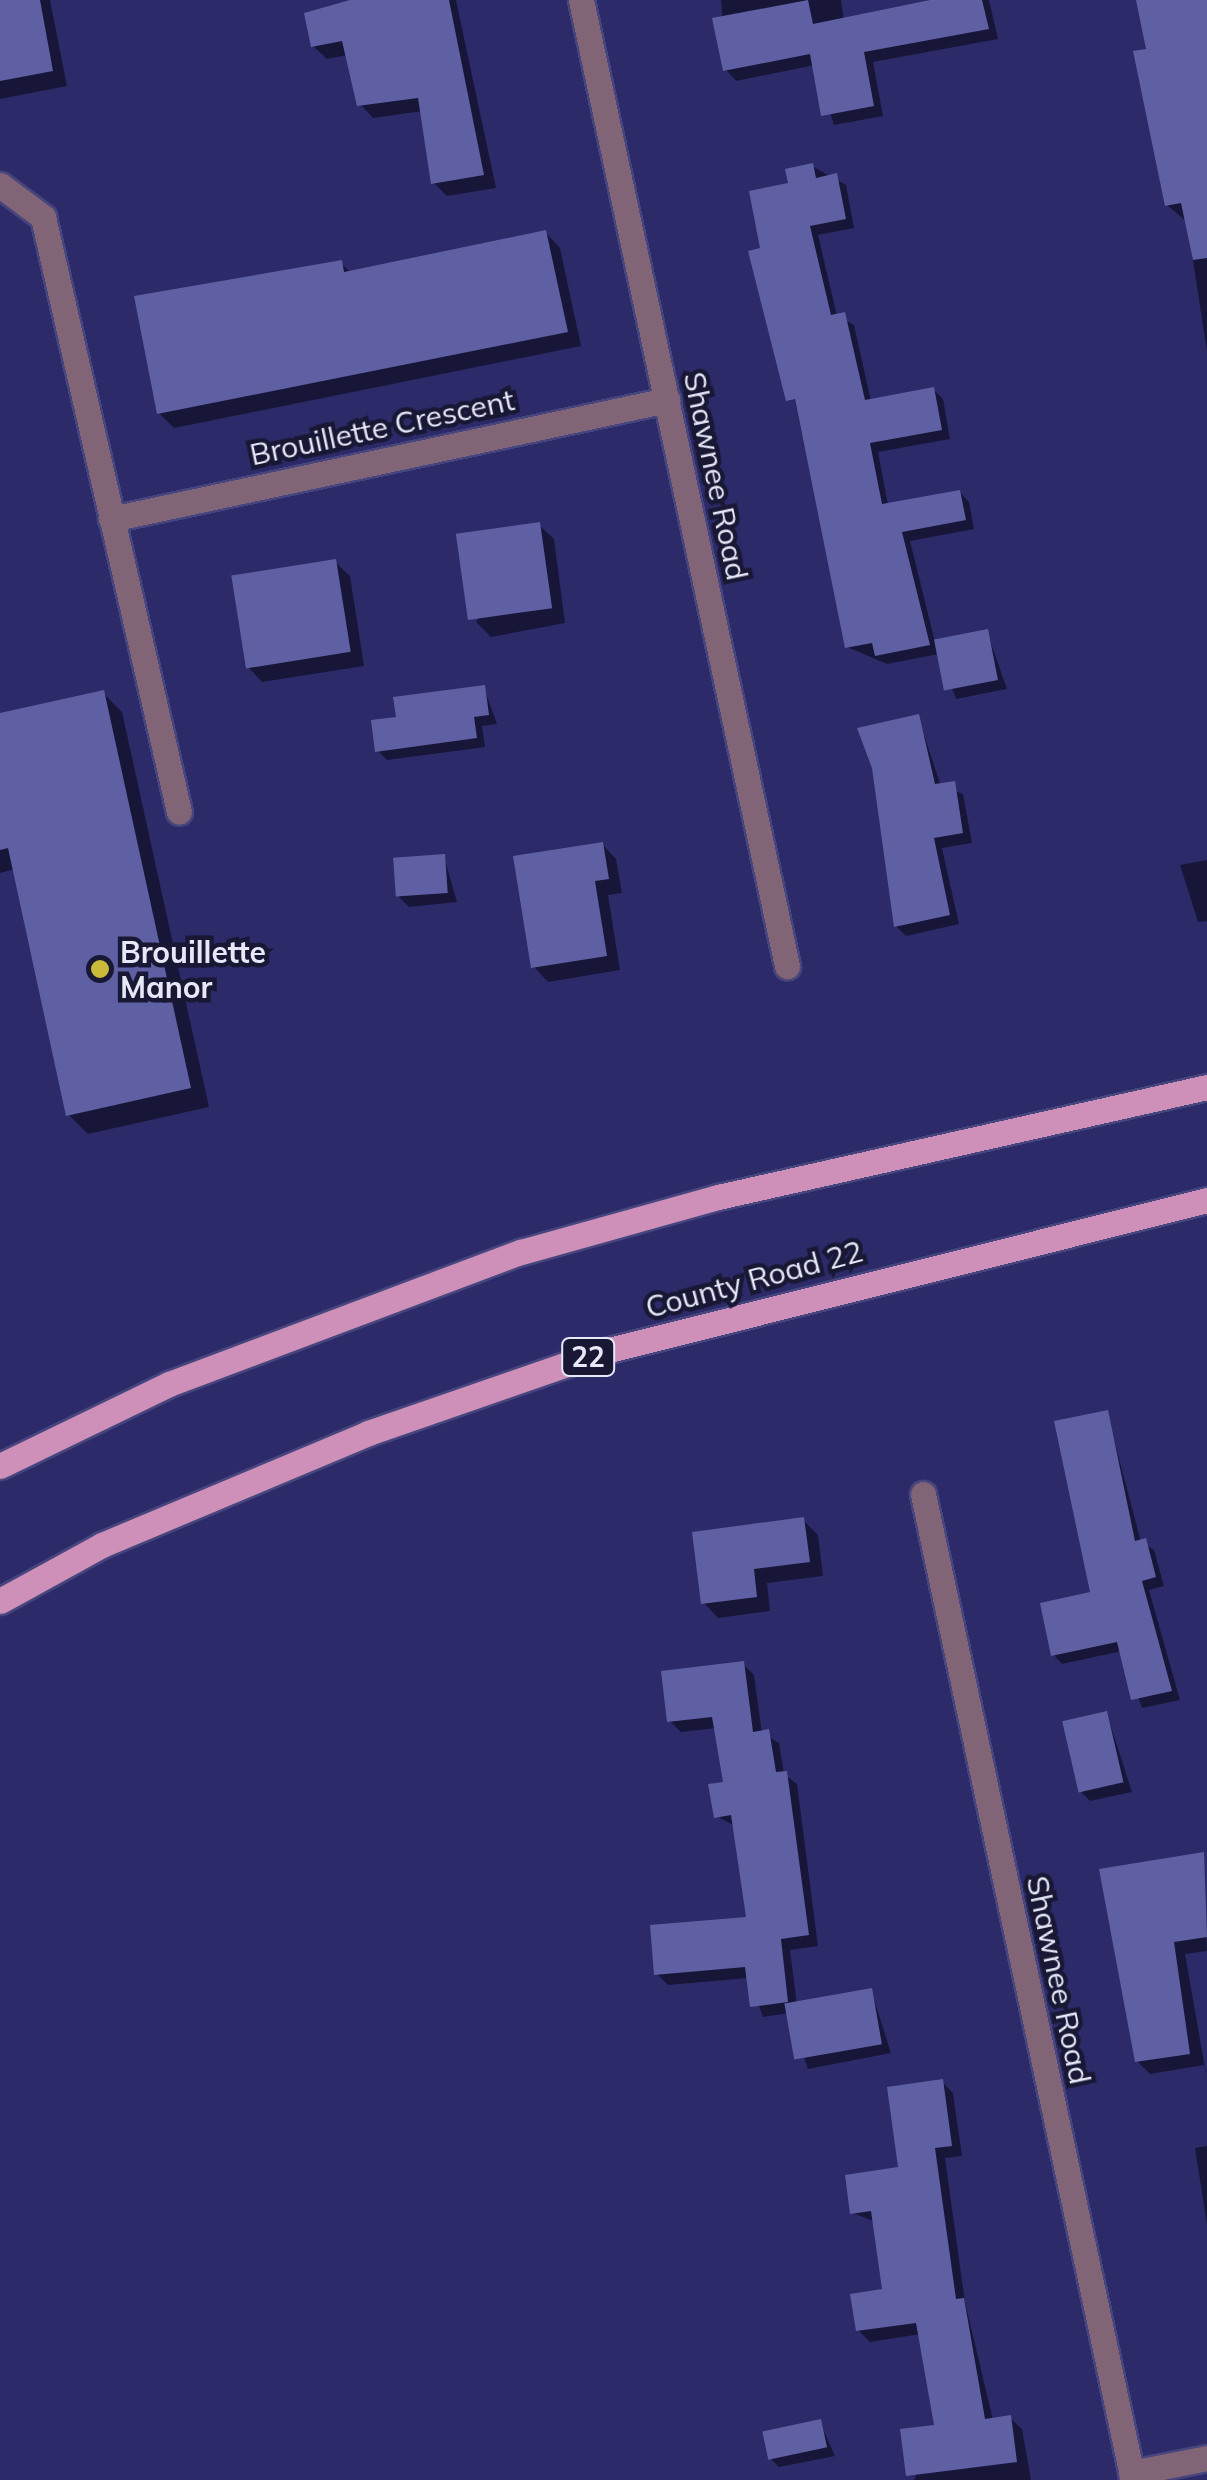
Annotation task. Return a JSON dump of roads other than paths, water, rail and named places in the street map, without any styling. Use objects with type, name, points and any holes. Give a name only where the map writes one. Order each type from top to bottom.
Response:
[{"type":"main road","points":[[0,1466],[186,1377],[522,1252],[718,1197],[1207,1087]]},
{"type":"main road","name":"County Road 22","points":[[0,1601],[102,1545],[368,1432],[605,1351],[1207,1200]]},
{"type":"street","name":"Shawnee Road","points":[[582,0],[788,966]]},
{"type":"street","points":[[0,185],[43,217],[179,812]]},
{"type":"street","name":"Brouillette Crescent","points":[[111,519],[666,400]]},
{"type":"street","name":"Shawnee Road","points":[[922,1494],[1132,2477]]},
{"type":"street","points":[[1132,2477],[1207,2458]]},
{"type":"place","name":"Brouillette Manor","points":[[100,969]]}]
